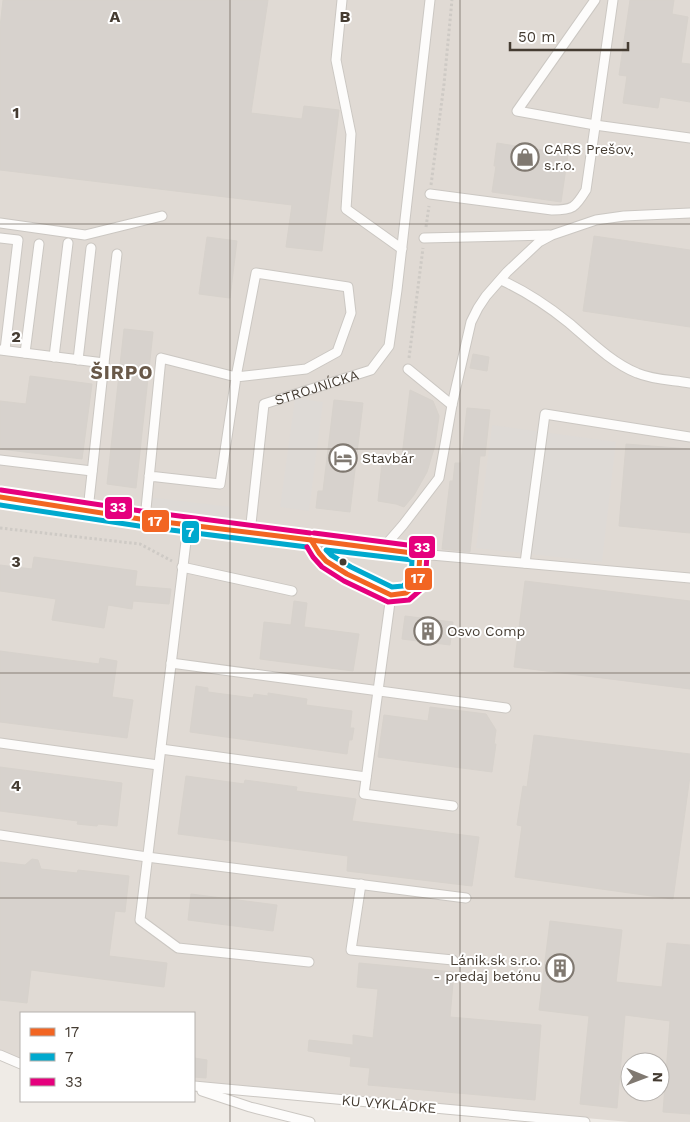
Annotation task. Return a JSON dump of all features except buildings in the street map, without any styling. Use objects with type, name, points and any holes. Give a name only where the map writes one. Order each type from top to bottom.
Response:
[{"type":"street","points":[[0,497],[188,525],[311,540]]},
{"type":"lane","points":[[342,0],[336,60],[351,134],[346,209],[402,249]]},
{"type":"lane","name":"STROJNÍCKA","points":[[250,533],[264,404],[370,370],[388,346],[402,249],[430,0]]},
{"type":"lane","points":[[595,0],[517,112],[690,138]]},
{"type":"lane","points":[[430,194],[552,210],[565,210],[578,204],[586,190],[613,0]]},
{"type":"lane","points":[[383,548],[439,478],[452,405],[471,322],[486,296],[507,272],[539,242],[552,235],[596,220],[624,216],[690,213]]},
{"type":"lane","points":[[0,223],[86,234],[162,216]]},
{"type":"lane","points":[[424,238],[552,235]]},
{"type":"lane","points":[[0,238],[18,240],[2,350],[104,363]]},
{"type":"lane","points":[[54,357],[68,243]]},
{"type":"lane","points":[[26,353],[39,244]]},
{"type":"lane","points":[[78,360],[92,248]]},
{"type":"lane","points":[[88,510],[117,254]]},
{"type":"lane","points":[[145,519],[149,476],[161,358],[236,378],[306,369],[336,352],[351,313],[348,287],[256,273],[236,378],[220,484],[149,476]]},
{"type":"lane","points":[[500,280],[528,294],[568,322],[598,348],[623,366],[652,378],[690,383]]},
{"type":"lane","points":[[408,369],[452,405]]},
{"type":"lane","points":[[525,563],[545,414],[690,436]]},
{"type":"lane","points":[[0,460],[92,472]]},
{"type":"lane","points":[[188,525],[140,920],[178,948],[309,962]]},
{"type":"lane","points":[[311,540],[420,554],[690,578]]},
{"type":"lane","points":[[311,540],[326,561],[347,574],[391,595],[406,593],[418,583],[420,554]]},
{"type":"lane","points":[[182,567],[292,591]]},
{"type":"lane","points":[[391,595],[364,794],[453,806]]},
{"type":"lane","points":[[171,663],[506,708]]},
{"type":"lane","points":[[0,743],[158,764]]},
{"type":"lane","points":[[161,748],[366,777]]},
{"type":"lane","points":[[0,835],[147,857],[466,898]]},
{"type":"lane","points":[[361,884],[351,950],[453,960]]},
{"type":"lane","points":[[0,1055],[20,1064]]},
{"type":"lane","name":"KU VYKLÁDKE","points":[[195,1087],[250,1108],[310,1122]]},
{"type":"lane","name":"KU VYKLÁDKE","points":[[195,1087],[585,1122]]},
{"type":"path","points":[[408,369],[444,84],[452,0]]},
{"type":"path","points":[[0,528],[140,544],[182,567]]},
{"type":"shaded area","points":[[0,0],[690,0],[690,1122],[629,1122],[195,1082],[195,1012],[20,1012],[20,1062],[0,1054]]},
{"type":"shaded area","points":[[295,398],[323,402],[309,511],[280,507]]},
{"type":"shaded area","points":[[492,425],[616,442],[602,562],[476,548]]},
{"type":"shaded area","points":[[147,497],[231,507],[228,530],[145,519]]},
{"type":"transit line","name":"33","points":[[1,490],[141,511],[310,533]]},
{"type":"transit line","name":"17","points":[[0,497],[140,519],[311,540]]},
{"type":"transit line","name":"7","points":[[0,505],[139,526],[307,547]]},
{"type":"transit line","name":"33","points":[[307,547],[322,567],[344,581],[388,602],[409,600],[425,586],[427,554],[423,547],[314,533]]},
{"type":"transit line","name":"17","points":[[311,540],[420,554],[418,583],[406,593],[391,595],[347,574],[326,561],[311,540]]},
{"type":"transit line","name":"7","points":[[326,550],[412,560],[411,579],[403,586],[392,587],[351,567],[326,550]]},
{"type":"place","name":"CARS Prešov, s.r.o.","points":[[525,157]]},
{"type":"place","name":"Stavbár","points":[[343,458]]},
{"type":"place","name":"Osvo Comp","points":[[428,631]]},
{"type":"place","name":"Lánik.sk s.r.o. - predaj betónu","points":[[560,968]]},
{"type":"district","name":"ŠIRPO","points":[[122,372]]}]
